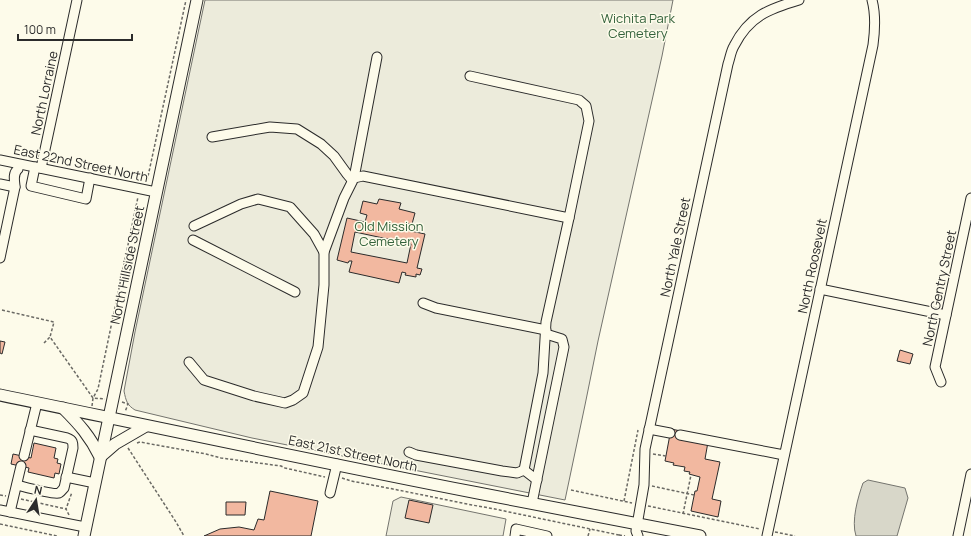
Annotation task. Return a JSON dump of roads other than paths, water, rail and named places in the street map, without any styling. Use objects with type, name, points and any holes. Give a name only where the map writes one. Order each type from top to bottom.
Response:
[{"type":"main road","name":"North Hillside Street","points":[[84,531],[197,0]]},
{"type":"main road","name":"East 21st Street North","points":[[0,395],[146,426],[532,503],[629,533],[700,536]]},
{"type":"main road","points":[[63,408],[85,432],[94,444],[100,457],[115,444],[146,426]]},
{"type":"street","name":"North Lorraine","points":[[31,186],[38,167],[77,0]]},
{"type":"street","name":"North Roosevelt","points":[[767,533],[873,45],[875,29],[872,0]]},
{"type":"street","name":"North Yale Street","points":[[629,533],[641,505],[644,485],[645,449],[728,64],[734,46],[743,30],[759,15],[774,8],[796,1]]},
{"type":"street","points":[[189,362],[204,380],[254,396],[285,403],[293,400],[303,392],[318,347],[324,285],[324,252],[344,198],[353,179],[377,57]]},
{"type":"street","points":[[470,76],[579,100],[586,106],[589,121],[546,322],[543,373],[524,470]]},
{"type":"street","points":[[212,137],[270,127],[297,129],[321,144],[334,156],[346,174],[353,179]]},
{"type":"street","name":"East 22nd Street North","points":[[0,160],[18,166],[38,167],[156,192]]},
{"type":"street","points":[[0,258],[15,184],[14,179],[18,166]]},
{"type":"street","points":[[353,179],[363,176],[569,218]]},
{"type":"street","points":[[0,184],[31,186],[86,199],[90,178]]},
{"type":"street","name":"North Gentry Street","points":[[942,382],[935,367],[971,198]]},
{"type":"street","points":[[194,226],[241,204],[258,199],[290,207],[314,234],[324,252]]},
{"type":"street","points":[[192,240],[295,292]]},
{"type":"street","points":[[820,289],[946,315]]},
{"type":"street","points":[[423,303],[436,308],[546,332],[562,339],[564,347],[532,503]]},
{"type":"street","points":[[24,456],[37,403]]},
{"type":"street","points":[[649,429],[670,433]]},
{"type":"street","points":[[17,485],[52,493],[62,492],[64,488],[73,443],[67,438],[30,430]]},
{"type":"street","points":[[680,435],[784,455]]},
{"type":"street","points":[[409,452],[416,455],[502,471],[517,473],[524,470]]},
{"type":"street","points":[[330,493],[337,464]]},
{"type":"street","points":[[10,512],[21,466]]},
{"type":"street","points":[[524,470],[537,480]]},
{"type":"street","points":[[958,536],[971,474]]},
{"type":"street","points":[[66,477],[95,483]]},
{"type":"street","points":[[0,510],[84,531]]},
{"type":"street","points":[[515,536],[516,529],[547,536]]},
{"type":"park label","name":"Wichita Park Cemetery","points":[[638,26]]},
{"type":"park label","name":"Old Mission Cemetery","points":[[389,234]]}]
